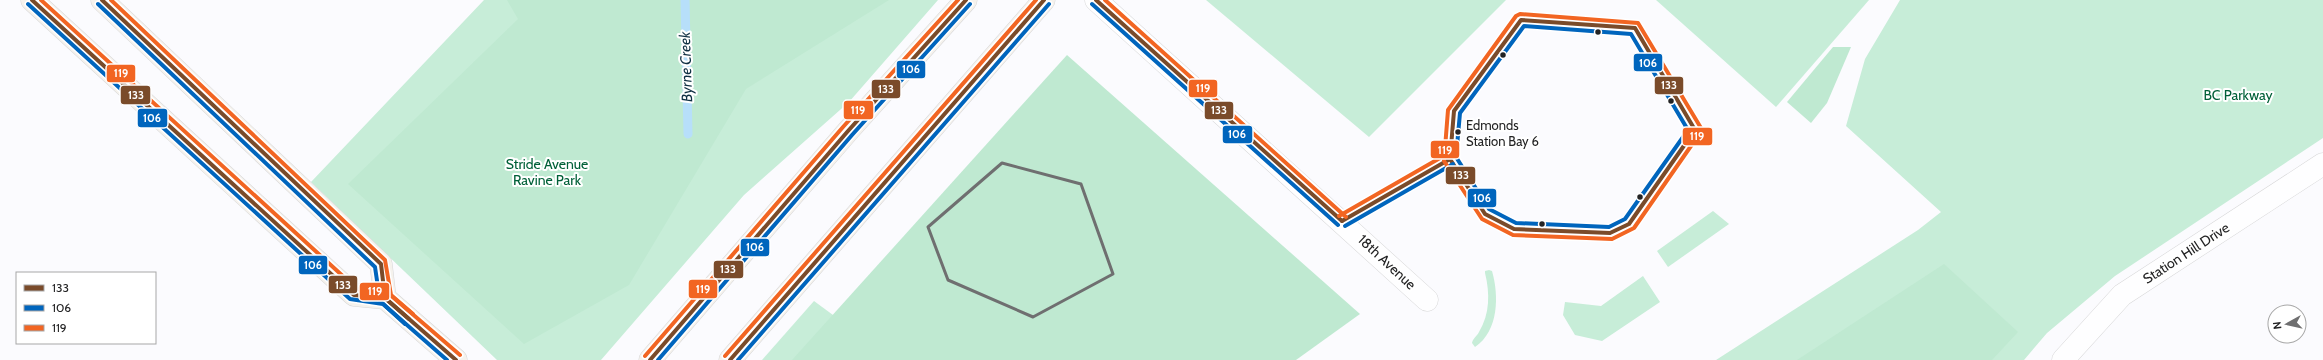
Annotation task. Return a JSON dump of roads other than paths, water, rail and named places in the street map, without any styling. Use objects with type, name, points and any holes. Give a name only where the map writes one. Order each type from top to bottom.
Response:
[{"type":"street","points":[[32,0],[354,295],[385,298],[456,360]]},
{"type":"street","points":[[102,0],[381,264],[385,298]]},
{"type":"street","points":[[650,360],[848,131],[966,0]]},
{"type":"street","points":[[730,360],[1044,0]]},
{"type":"street","name":"18th Avenue","points":[[1096,0],[1427,300]]},
{"type":"street","name":"Station Hill Drive","points":[[2063,360],[2122,295],[2323,164]]},
{"type":"waterway","name":"Byrne Creek","points":[[685,0],[688,134]]},
{"type":"place","name":"Edmonds Station Bay 6","points":[[1458,132]]},
{"type":"park label","name":"BC Parkway","points":[[2238,95]]},
{"type":"park label","name":"Stride Avenue Ravine Park","points":[[547,172]]}]
